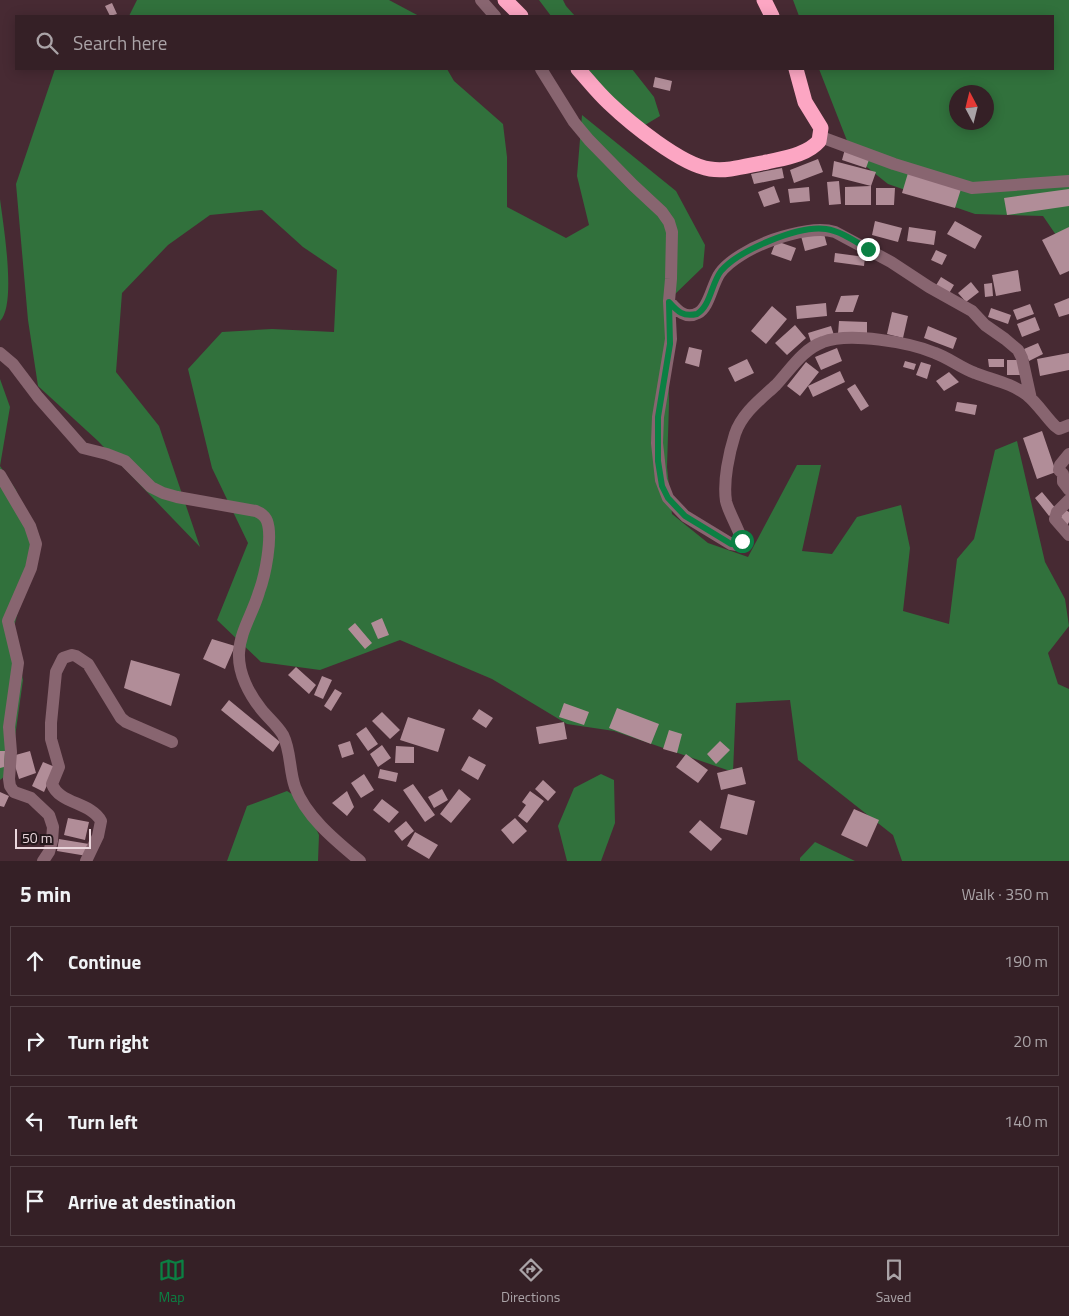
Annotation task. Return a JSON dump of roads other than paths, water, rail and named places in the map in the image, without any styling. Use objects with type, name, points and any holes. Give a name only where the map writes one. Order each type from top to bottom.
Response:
[{"type":"highway","points":[[505,0],[520,15]]},
{"type":"highway","points":[[764,0],[772,15]]},
{"type":"highway","points":[[579,70],[608,102],[634,124],[674,153],[700,167],[711,170],[787,157],[807,150],[816,144],[821,137],[819,124],[805,102],[796,70]]},
{"type":"street","points":[[481,0],[494,15]]},
{"type":"street","points":[[543,70],[574,122],[589,140],[662,212],[669,222],[672,232],[669,302],[670,344],[658,417],[658,461],[662,486],[668,498],[685,516],[731,544],[739,544],[742,539],[730,516],[725,495],[726,473],[738,427],[750,410],[806,351],[824,341],[863,339],[906,345],[934,352],[974,373],[1004,382],[1030,399],[1055,426],[1059,428],[1068,427]]},
{"type":"street","points":[[821,137],[894,164],[972,188],[1069,181]]},
{"type":"street","points":[[669,302],[680,313],[685,315],[697,314],[705,306],[720,272],[729,263],[743,254],[781,236],[807,230],[829,230],[891,262],[929,287],[972,311],[985,325],[1006,339],[1018,350],[1022,358],[1030,399]]},
{"type":"street","points":[[0,353],[13,364],[38,397],[83,448],[125,461],[151,487],[163,493],[256,511],[266,519],[269,535],[264,574],[257,600],[241,639],[239,654],[241,670],[250,693],[286,742],[294,781],[299,795],[320,825],[360,861]]},
{"type":"street","points":[[1069,454],[1060,465],[1059,470],[1063,474],[1063,482],[1069,490]]},
{"type":"street","points":[[0,475],[30,526],[36,544],[31,568],[8,621],[18,663],[9,727],[11,752],[5,786],[36,801],[49,816],[54,833],[49,852],[43,861]]},
{"type":"street","points":[[1069,500],[1057,512],[1055,519],[1069,535]]},
{"type":"street","points":[[86,861],[98,836],[101,821],[92,810],[56,791],[52,784],[59,767],[50,733],[54,685],[60,661],[66,656],[72,655],[82,659],[94,673],[121,718],[172,742]]}]
